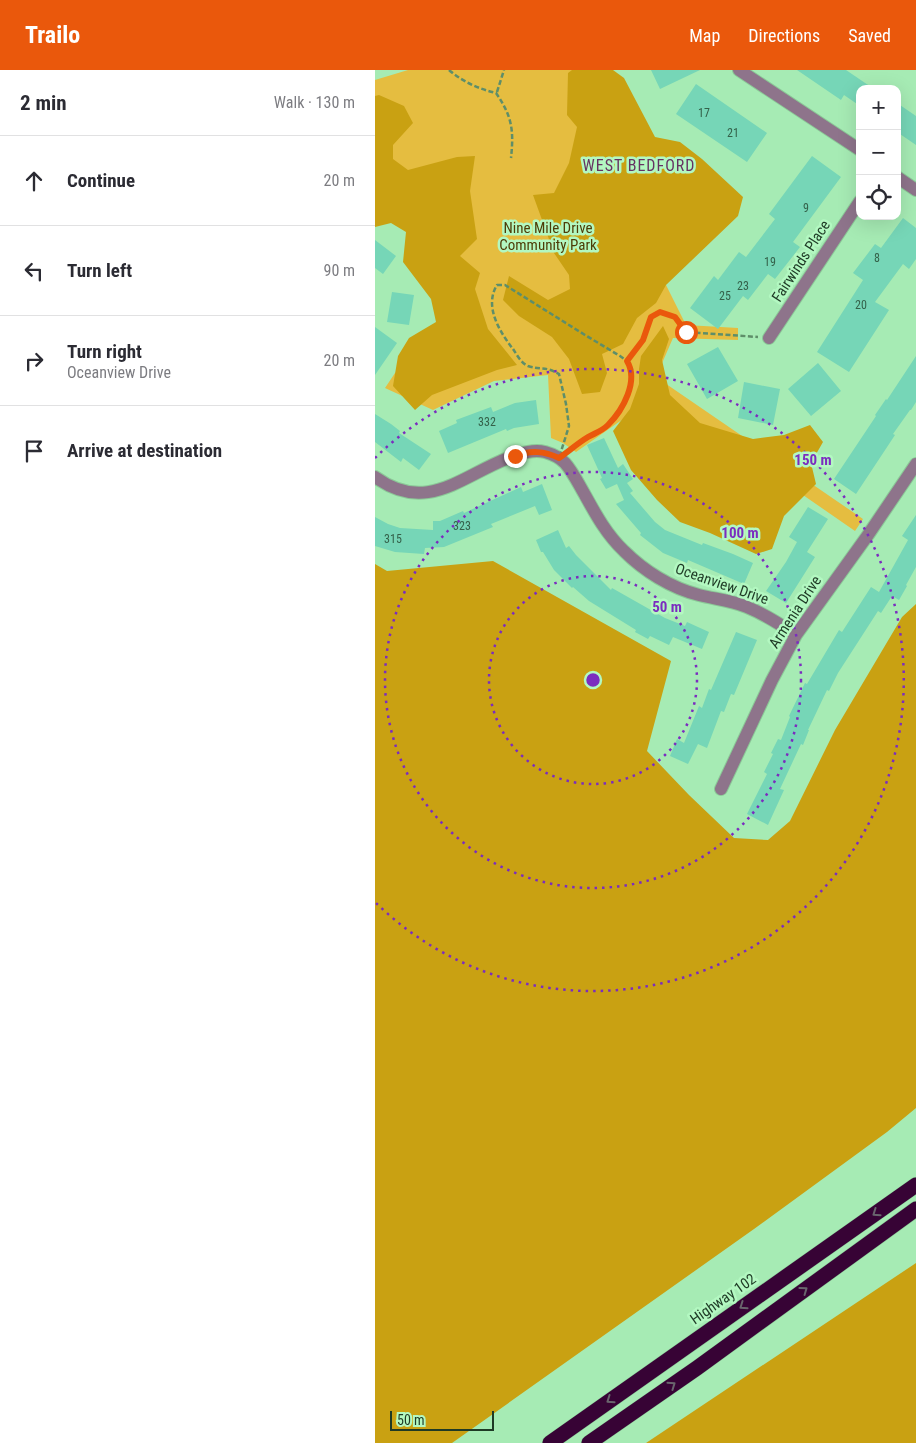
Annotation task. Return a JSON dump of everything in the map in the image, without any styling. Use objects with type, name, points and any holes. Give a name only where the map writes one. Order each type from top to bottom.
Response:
[{"type":"highway","name":"Highway 102","points":[[549,1443],[916,1185]]},
{"type":"highway","points":[[589,1443],[705,1362],[916,1209]]},
{"type":"street","points":[[739,70],[856,147]]},
{"type":"street","points":[[901,179],[916,190]]},
{"type":"street","name":"Fairwinds Place","points":[[769,338],[856,207]]},
{"type":"street","points":[[375,477],[404,492],[424,493],[440,490],[505,460],[528,452],[546,453],[559,458]]},
{"type":"street","name":"Oceanview Drive","points":[[559,458],[571,471],[607,533],[643,568],[688,592],[733,602],[756,611],[796,635]]},
{"type":"street","name":"Armenia Drive","points":[[721,789],[772,680],[796,635],[916,464]]},
{"type":"path","points":[[449,70],[459,78],[482,90],[497,93],[507,109],[509,118],[513,137],[511,158]]},
{"type":"path","points":[[497,93],[504,70]]},
{"type":"path","points":[[497,285],[505,285],[621,356],[627,361],[632,370],[629,391],[619,412],[600,432],[588,437],[559,458],[569,426],[559,374],[550,368],[529,366],[522,362],[507,341],[496,324],[492,293],[497,285]]},
{"type":"path","points":[[627,361],[643,340],[651,317],[660,312],[675,317],[686,332],[769,338]]},
{"type":"green space","name":"Nine Mile Drive Community Park","points":[[408,70],[588,70],[666,285],[686,325],[738,328],[738,340],[673,338],[656,377],[863,519],[855,531],[803,495],[626,417],[576,452],[563,443],[551,438],[548,375],[494,381],[433,410],[385,388],[395,373],[428,349],[442,307],[432,259],[400,224],[375,215],[375,80]]},
{"type":"shaded area","points":[[572,70],[613,70],[624,78],[655,137],[680,142],[702,159],[743,197],[738,216],[666,285],[656,303],[637,318],[623,344],[602,354],[607,373],[600,392],[582,394],[569,359],[552,337],[519,316],[503,300],[509,276],[548,300],[570,289],[569,275],[554,253],[533,195],[554,193],[569,163],[577,127],[567,115],[568,73]]},
{"type":"shaded area","points":[[379,95],[404,106],[413,123],[393,145],[393,159],[408,170],[457,157],[475,156],[470,191],[477,239],[460,256],[480,273],[475,289],[488,329],[517,365],[497,370],[432,395],[415,410],[393,386],[398,356],[409,338],[436,322],[431,299],[403,262],[406,232],[391,223],[375,227],[375,96]]},
{"type":"shaded area","points":[[663,326],[669,339],[662,360],[670,395],[700,423],[753,439],[784,435],[810,425],[823,442],[811,463],[816,484],[784,516],[772,549],[756,554],[710,533],[680,522],[657,500],[631,470],[613,431],[630,409],[639,384],[641,356]]},
{"type":"shaded area","points":[[493,561],[671,661],[647,751],[734,838],[768,840],[790,821],[835,730],[902,617],[916,604],[916,1108],[887,1132],[754,1229],[452,1443],[375,1443],[375,564],[387,571]]},
{"type":"shaded area","points":[[916,1263],[916,1443],[646,1443]]},
{"type":"building","points":[[651,70],[700,70],[660,89]]},
{"type":"building","points":[[797,70],[846,70],[868,85],[856,85],[856,103],[844,95],[841,100]]},
{"type":"building","points":[[696,84],[767,133],[747,162],[676,114]]},
{"type":"building","points":[[901,106],[916,116],[916,145],[901,135]]},
{"type":"building","points":[[812,156],[841,177],[793,242],[800,247],[775,279],[768,274],[748,300],[743,296],[718,329],[690,308],[714,276],[718,280],[739,252],[746,257],[775,219],[769,214]]},
{"type":"building","points":[[903,218],[916,228],[916,259],[909,269],[903,264],[875,302],[889,310],[849,372],[817,352],[863,280],[853,273],[875,244],[881,248]]},
{"type":"building","points":[[375,240],[396,256],[383,274],[375,268]]},
{"type":"building","points":[[392,292],[414,295],[409,325],[387,322]]},
{"type":"building","points":[[375,327],[397,343],[375,375]]},
{"type":"building","points":[[718,347],[738,381],[707,399],[687,364]]},
{"type":"building","points":[[916,356],[916,402],[893,434],[895,435],[856,494],[834,479]]},
{"type":"building","points":[[818,363],[841,391],[811,416],[788,389]]},
{"type":"building","points":[[744,382],[780,389],[773,425],[738,418]]},
{"type":"building","points":[[536,400],[539,424],[507,431],[506,429],[448,453],[439,431],[457,423],[456,420],[491,407],[493,412],[515,403]]},
{"type":"building","points":[[375,414],[400,431],[399,433],[431,454],[419,470],[403,458],[401,462],[375,442]]},
{"type":"building","points":[[604,438],[618,468],[623,464],[633,479],[627,483],[633,491],[630,493],[655,522],[665,530],[753,563],[744,584],[688,560],[687,563],[663,553],[640,535],[641,533],[616,504],[624,500],[617,484],[606,489],[600,479],[602,478],[587,445]]},
{"type":"building","points":[[542,484],[552,510],[539,515],[535,506],[491,524],[493,527],[444,547],[425,548],[424,554],[395,552],[375,546],[375,517],[400,528],[433,530],[433,521],[440,521],[463,511],[464,513],[521,487],[523,492]]},
{"type":"building","points":[[808,507],[828,519],[807,552],[815,557],[786,603],[766,591],[797,542],[789,537]]},
{"type":"building","points":[[916,515],[916,567],[907,586],[899,600],[892,596],[881,613],[878,611],[838,673],[829,691],[827,690],[803,745],[801,744],[780,789],[784,790],[768,825],[747,814],[767,774],[764,772],[773,754],[771,753],[778,739],[781,740],[789,716],[805,683],[807,684],[839,630],[842,632],[871,587],[879,592],[908,540],[902,536]]},
{"type":"building","points":[[558,530],[566,548],[569,546],[611,590],[612,588],[665,618],[685,626],[687,622],[709,632],[702,649],[673,637],[669,645],[650,636],[648,639],[572,588],[554,570],[543,552],[541,552],[536,540]]},
{"type":"building","points":[[736,632],[757,640],[734,695],[731,694],[724,712],[721,711],[707,748],[698,744],[688,764],[670,756],[677,739],[684,743],[699,706],[702,708]]},
{"type":"district","name":"WEST BEDFORD","points":[[639,165]]},
{"type":"route","points":[[515,456],[537,451],[559,458],[608,425],[619,412],[629,391],[632,370],[627,361],[643,340],[651,317],[660,312],[675,317],[686,332]]}]
